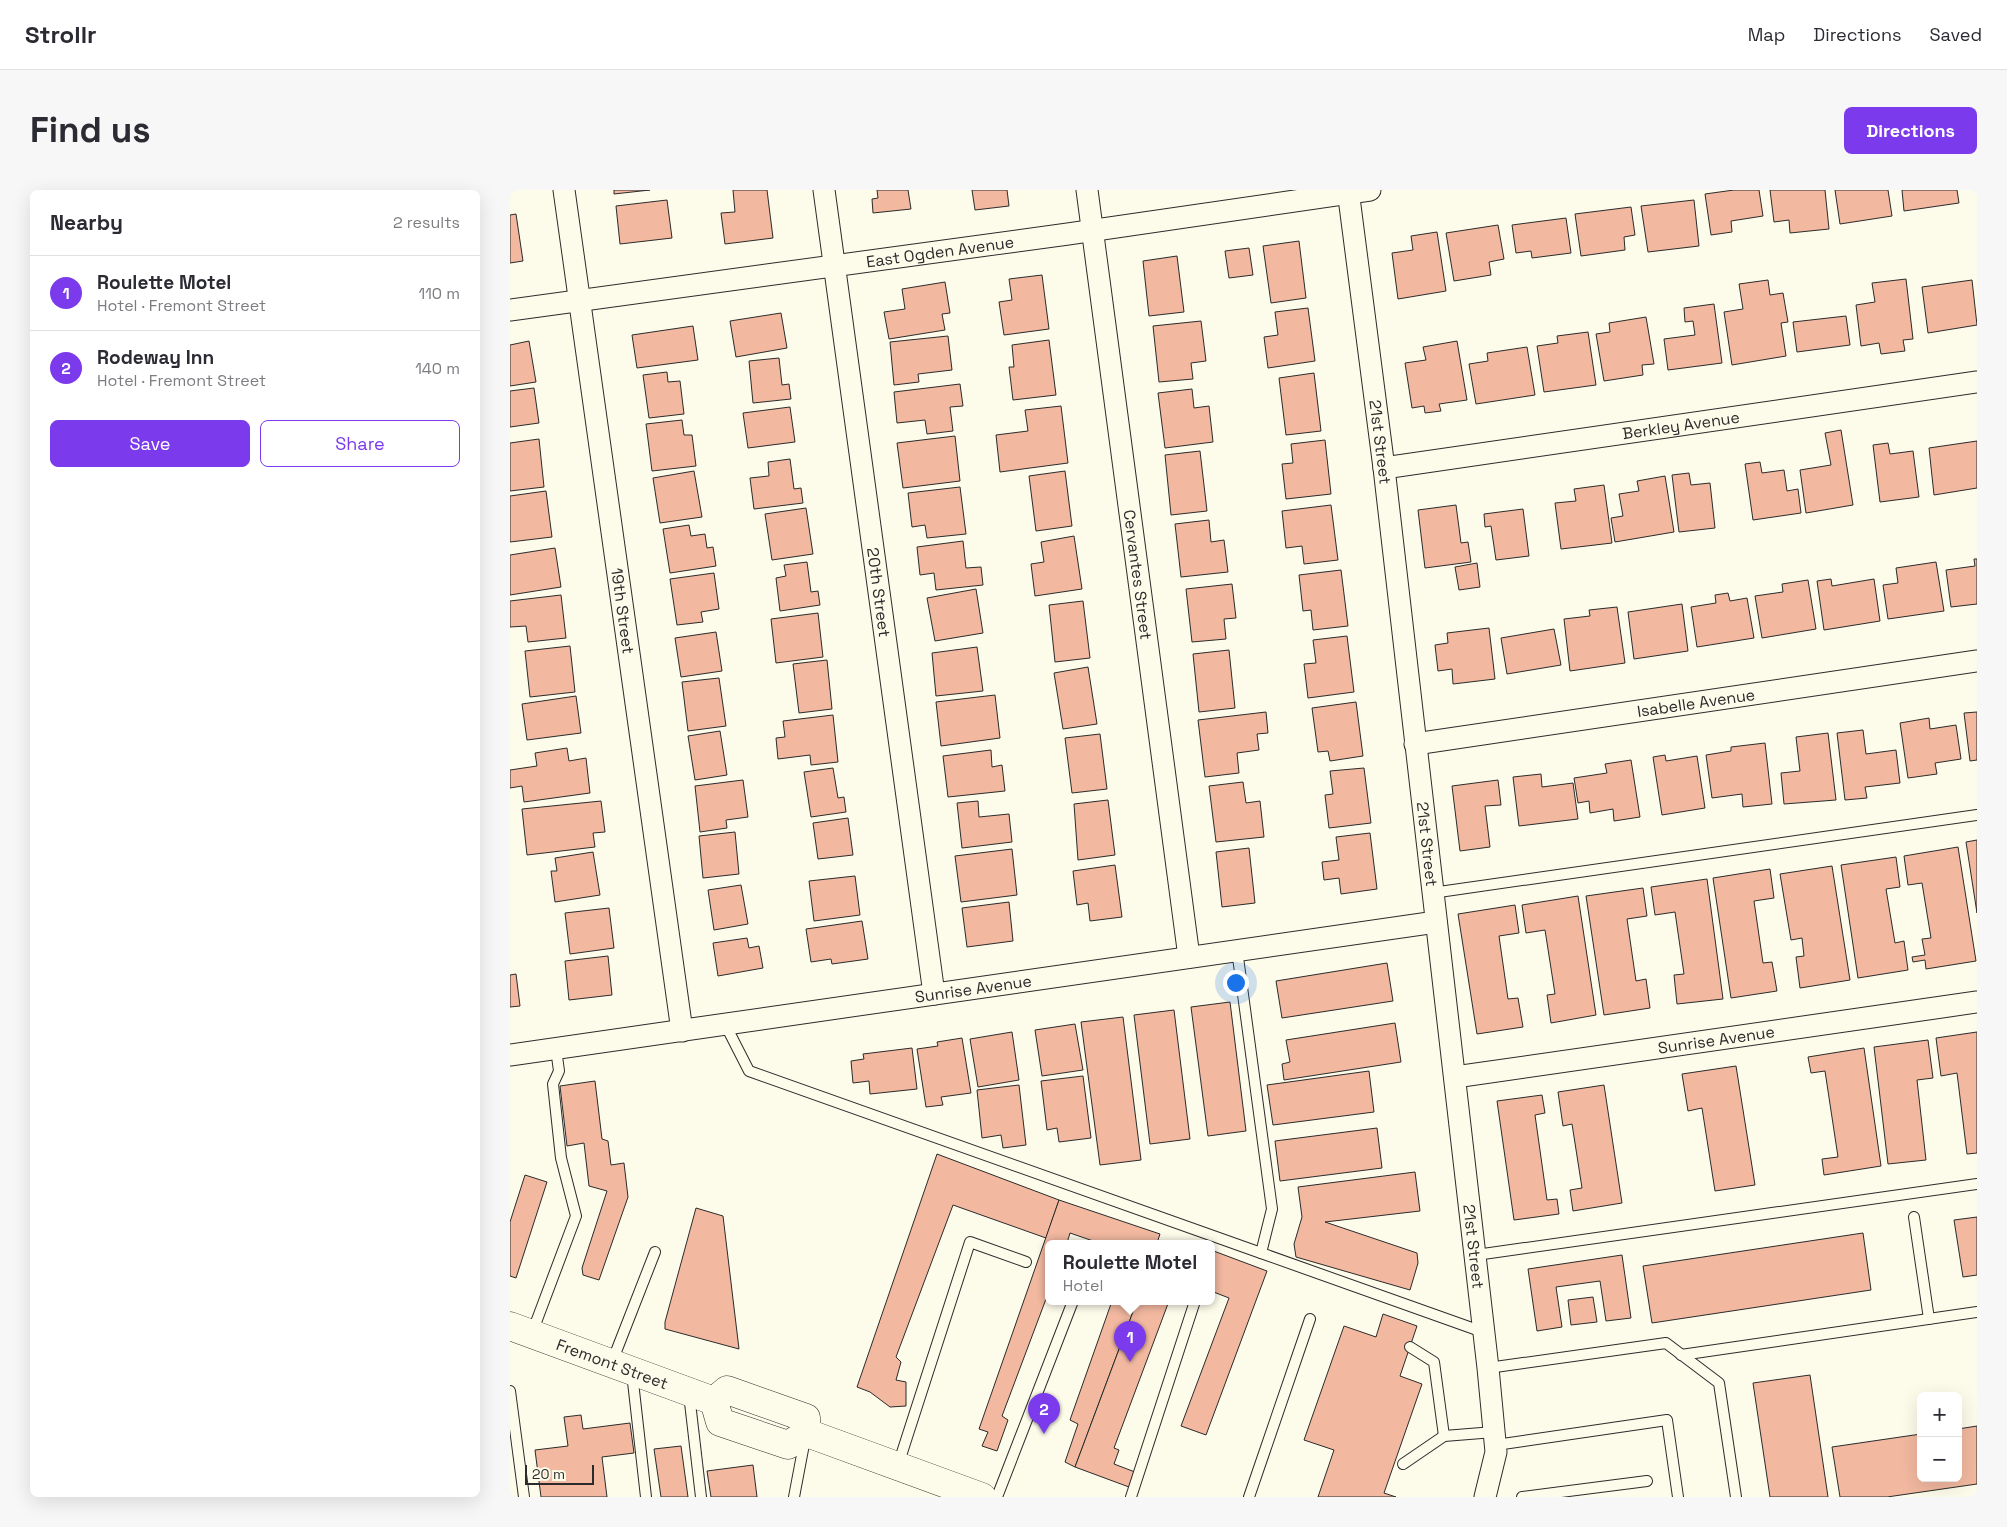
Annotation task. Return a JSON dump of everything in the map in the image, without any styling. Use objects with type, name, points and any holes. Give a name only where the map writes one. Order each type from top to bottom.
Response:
[{"type":"main road","name":"Fremont Street","points":[[521,1330],[701,1396]]},
{"type":"main road","points":[[701,1396],[727,1390],[806,1418],[806,1433],[982,1497]]},
{"type":"street","name":"19th Street","points":[[564,190],[682,1030]]},
{"type":"street","name":"20th Street","points":[[824,190],[934,994]]},
{"type":"street","name":"Cervantes Street","points":[[1087,190],[1190,957]]},
{"type":"street","name":"East Ogden Avenue","points":[[510,310],[1092,231],[1348,191],[1370,190]]},
{"type":"street","name":"21st Street","points":[[1348,191],[1384,468],[1488,1368],[1496,1452],[1485,1497]]},
{"type":"street","name":"Berkley Avenue","points":[[1384,468],[1977,382]]},
{"type":"street","name":"Isabelle Avenue","points":[[1415,744],[1977,661]]},
{"type":"street","name":"Sunrise Avenue","points":[[510,1055],[1436,922]]},
{"type":"street","name":"Sunrise Avenue","points":[[1455,1077],[1977,1002]]},
{"type":"lane","points":[[1432,893],[1977,815]]},
{"type":"lane","points":[[1237,950],[1272,1209],[1261,1253]]},
{"type":"lane","points":[[725,1024],[749,1070],[1483,1332]]},
{"type":"lane","points":[[521,1330],[576,1216],[561,1158],[553,1084],[559,1071],[556,1049]]},
{"type":"lane","points":[[1476,1255],[1977,1184]]},
{"type":"lane","points":[[1914,1217],[1929,1319]]},
{"type":"lane","points":[[898,1466],[970,1242],[1026,1262]]},
{"type":"lane","points":[[646,1497],[622,1367],[655,1252]]},
{"type":"lane","points":[[997,1497],[1071,1305]]},
{"type":"lane","points":[[1131,1497],[1194,1305]]},
{"type":"lane","points":[[1681,1355],[1977,1312]]},
{"type":"lane","points":[[1249,1497],[1310,1319]]},
{"type":"lane","points":[[1488,1368],[1666,1343],[1718,1383],[1736,1497]]},
{"type":"lane","points":[[1410,1347],[1434,1362],[1444,1436]]},
{"type":"lane","points":[[510,1391],[524,1497]]},
{"type":"lane","points":[[701,1396],[693,1444],[701,1497]]},
{"type":"lane","points":[[1403,1464],[1444,1436],[1495,1438],[1667,1420],[1678,1497]]},
{"type":"lane","points":[[794,1497],[806,1433]]},
{"type":"lane","points":[[1522,1497],[1647,1481]]},
{"type":"building","points":[[614,190],[650,190],[614,194]]},
{"type":"building","points":[[733,190],[767,190],[773,238],[725,244],[721,213],[735,212]]},
{"type":"building","points":[[877,190],[908,190],[911,209],[873,213],[872,199],[878,198]]},
{"type":"building","points":[[972,190],[1007,190],[1009,206],[975,210]]},
{"type":"building","points":[[1734,190],[1759,190],[1763,216],[1731,221],[1732,232],[1711,235],[1705,194]]},
{"type":"building","points":[[1770,190],[1825,190],[1829,229],[1790,233],[1789,220],[1774,222]]},
{"type":"building","points":[[1835,190],[1888,190],[1892,216],[1840,224]]},
{"type":"building","points":[[1902,190],[1957,190],[1959,203],[1904,211]]},
{"type":"building","points":[[667,200],[672,238],[620,244],[616,206]]},
{"type":"building","points":[[1694,200],[1699,246],[1648,252],[1641,206]]},
{"type":"building","points":[[1631,207],[1635,235],[1624,237],[1625,250],[1581,256],[1575,214]]},
{"type":"building","points":[[516,214],[523,261],[510,263],[510,215]]},
{"type":"building","points":[[1566,218],[1571,253],[1532,258],[1531,251],[1516,253],[1512,225]]},
{"type":"building","points":[[1498,225],[1504,259],[1489,262],[1491,275],[1454,281],[1446,233]]},
{"type":"building","points":[[1437,232],[1446,291],[1398,299],[1392,253],[1413,250],[1411,236]]},
{"type":"building","points":[[1299,241],[1306,298],[1271,303],[1263,246]]},
{"type":"building","points":[[1249,248],[1253,275],[1229,278],[1225,251]]},
{"type":"building","points":[[1177,256],[1184,312],[1149,316],[1143,261]]},
{"type":"building","points":[[1042,275],[1049,329],[1004,335],[999,302],[1012,300],[1009,279]]},
{"type":"building","points":[[1906,279],[1913,339],[1903,340],[1905,351],[1881,354],[1879,343],[1861,346],[1856,305],[1875,302],[1872,283]]},
{"type":"building","points":[[1768,280],[1770,295],[1783,293],[1788,322],[1781,323],[1786,356],[1732,365],[1724,312],[1743,309],[1739,284]]},
{"type":"building","points":[[1972,280],[1977,325],[1928,333],[1922,287]]},
{"type":"building","points":[[945,282],[950,313],[942,314],[945,330],[889,339],[884,312],[905,309],[902,289]]},
{"type":"building","points":[[1714,304],[1722,363],[1668,370],[1664,339],[1695,335],[1693,321],[1685,322],[1684,308]]},
{"type":"building","points":[[1308,308],[1315,361],[1268,368],[1264,337],[1278,335],[1275,312]]},
{"type":"building","points":[[781,313],[787,348],[736,357],[730,321]]},
{"type":"building","points":[[1846,316],[1850,345],[1797,352],[1793,322]]},
{"type":"building","points":[[1646,317],[1654,364],[1642,365],[1643,375],[1604,381],[1596,334],[1610,332],[1609,323]]},
{"type":"building","points":[[1201,321],[1206,361],[1191,363],[1193,379],[1159,382],[1153,326]]},
{"type":"building","points":[[693,326],[698,360],[637,368],[632,335]]},
{"type":"building","points":[[1588,332],[1596,385],[1544,392],[1537,346],[1558,343],[1557,336]]},
{"type":"building","points":[[948,336],[952,370],[918,374],[919,382],[894,385],[890,342]]},
{"type":"building","points":[[1049,340],[1056,395],[1013,400],[1009,367],[1014,367],[1012,345]]},
{"type":"building","points":[[529,341],[536,382],[510,386],[510,345]]},
{"type":"building","points":[[1457,341],[1467,400],[1439,404],[1441,411],[1425,413],[1424,406],[1412,408],[1405,363],[1426,360],[1423,347]]},
{"type":"building","points":[[1527,347],[1535,395],[1476,404],[1469,364],[1488,361],[1487,353]]},
{"type":"building","points":[[779,358],[782,385],[789,384],[791,399],[753,403],[749,361]]},
{"type":"building","points":[[667,372],[668,382],[680,381],[684,414],[649,418],[643,375]]},
{"type":"building","points":[[1314,373],[1321,431],[1286,435],[1279,378]]},
{"type":"building","points":[[960,384],[963,406],[950,407],[953,431],[927,434],[925,420],[897,423],[894,392]]},
{"type":"building","points":[[534,388],[539,423],[510,427],[510,391]]},
{"type":"building","points":[[1192,389],[1194,408],[1209,406],[1213,442],[1165,448],[1158,393]]},
{"type":"building","points":[[1061,406],[1068,463],[1000,472],[996,435],[1028,431],[1025,410]]},
{"type":"building","points":[[790,407],[795,442],[748,448],[743,413]]},
{"type":"building","points":[[682,420],[684,435],[692,435],[696,466],[652,471],[646,424]]},
{"type":"building","points":[[1841,430],[1853,505],[1806,513],[1800,470],[1831,465],[1825,433]]},
{"type":"building","points":[[955,436],[960,481],[903,488],[897,443]]},
{"type":"building","points":[[539,439],[544,487],[510,491],[510,443]]},
{"type":"building","points":[[1325,440],[1331,494],[1286,499],[1282,464],[1293,463],[1291,444]]},
{"type":"building","points":[[1977,441],[1977,488],[1934,495],[1929,448]]},
{"type":"building","points":[[1888,443],[1890,454],[1913,451],[1919,497],[1880,502],[1873,445]]},
{"type":"building","points":[[1200,451],[1207,511],[1171,515],[1165,455]]},
{"type":"building","points":[[790,459],[794,489],[801,488],[803,503],[754,509],[750,478],[769,476],[768,462]]},
{"type":"building","points":[[1760,462],[1762,473],[1784,470],[1787,491],[1798,489],[1801,513],[1753,520],[1745,464]]},
{"type":"building","points":[[694,471],[702,517],[660,523],[653,478]]},
{"type":"building","points":[[1065,471],[1072,526],[1036,531],[1029,476]]},
{"type":"building","points":[[1689,473],[1691,485],[1710,483],[1715,528],[1679,532],[1672,475]]},
{"type":"building","points":[[1665,476],[1674,532],[1615,542],[1611,518],[1623,516],[1619,494],[1639,491],[1637,481]]},
{"type":"building","points":[[1604,485],[1612,543],[1561,549],[1555,503],[1576,501],[1574,489]]},
{"type":"building","points":[[960,487],[966,534],[927,538],[925,525],[912,527],[908,493]]},
{"type":"building","points":[[546,491],[552,537],[510,542],[510,496]]},
{"type":"building","points":[[1331,505],[1338,560],[1304,564],[1302,546],[1286,548],[1282,511]]},
{"type":"building","points":[[1456,505],[1461,543],[1468,542],[1471,562],[1425,568],[1418,510]]},
{"type":"building","points":[[806,508],[813,554],[772,560],[765,514]]},
{"type":"building","points":[[1523,509],[1529,556],[1496,560],[1491,526],[1485,527],[1484,514]]},
{"type":"building","points":[[1209,520],[1211,542],[1224,540],[1228,572],[1181,577],[1175,524]]},
{"type":"building","points":[[689,525],[691,536],[705,534],[707,548],[713,547],[716,566],[670,573],[663,529]]},
{"type":"building","points":[[1074,536],[1082,589],[1035,596],[1031,564],[1044,562],[1041,542]]},
{"type":"building","points":[[963,541],[966,568],[981,567],[983,585],[936,590],[934,573],[920,575],[917,547]]},
{"type":"building","points":[[555,548],[561,587],[510,595],[510,555]]},
{"type":"building","points":[[1974,559],[1977,559],[1977,604],[1951,607],[1946,570],[1975,566]]},
{"type":"building","points":[[807,562],[811,592],[818,591],[820,605],[780,611],[776,578],[786,576],[784,565]]},
{"type":"building","points":[[1936,562],[1944,611],[1888,619],[1883,585],[1898,583],[1896,568]]},
{"type":"building","points":[[1477,563],[1480,587],[1459,590],[1455,567]]},
{"type":"building","points":[[1341,570],[1348,626],[1313,630],[1311,610],[1303,611],[1299,575]]},
{"type":"building","points":[[714,573],[719,609],[701,612],[703,622],[677,625],[670,579]]},
{"type":"building","points":[[1831,579],[1832,586],[1874,579],[1880,621],[1824,630],[1817,581]]},
{"type":"building","points":[[1808,580],[1816,629],[1762,638],[1755,596],[1783,592],[1782,584]]},
{"type":"building","points":[[1232,584],[1236,618],[1224,619],[1226,639],[1192,642],[1186,589]]},
{"type":"building","points":[[976,589],[983,633],[935,641],[927,598]]},
{"type":"building","points":[[1728,593],[1730,601],[1747,598],[1754,638],[1697,647],[1691,607],[1716,603],[1715,595]]},
{"type":"building","points":[[561,595],[566,638],[528,642],[526,626],[510,627],[510,601]]},
{"type":"building","points":[[1083,601],[1090,658],[1055,662],[1049,605]]},
{"type":"building","points":[[1682,604],[1688,651],[1634,659],[1628,612]]},
{"type":"building","points":[[1617,607],[1625,663],[1570,671],[1564,619],[1590,616],[1589,610]]},
{"type":"building","points":[[818,613],[823,657],[776,663],[771,619]]},
{"type":"building","points":[[1489,628],[1495,679],[1453,684],[1452,669],[1438,671],[1435,645],[1448,643],[1447,633]]},
{"type":"building","points":[[1554,629],[1561,665],[1507,674],[1501,638]]},
{"type":"building","points":[[716,632],[722,671],[681,677],[675,638]]},
{"type":"building","points":[[1347,636],[1354,692],[1308,698],[1304,664],[1316,663],[1313,640]]},
{"type":"building","points":[[570,646],[575,692],[530,697],[525,651]]},
{"type":"building","points":[[977,647],[983,691],[936,696],[932,653]]},
{"type":"building","points":[[1229,650],[1235,708],[1199,712],[1193,654]]},
{"type":"building","points":[[827,660],[832,709],[799,713],[793,664]]},
{"type":"building","points":[[1088,667],[1097,724],[1063,729],[1054,673]]},
{"type":"building","points":[[719,678],[726,726],[688,731],[682,682]]},
{"type":"building","points":[[995,695],[1000,738],[941,746],[936,702]]},
{"type":"building","points":[[576,696],[581,733],[527,740],[522,704]]},
{"type":"building","points":[[1356,702],[1363,756],[1330,761],[1328,751],[1318,752],[1312,708]]},
{"type":"building","points":[[1266,712],[1268,733],[1257,734],[1259,750],[1237,753],[1239,773],[1205,777],[1198,720]]},
{"type":"building","points":[[1977,712],[1977,760],[1970,761],[1964,713]]},
{"type":"building","points":[[833,715],[838,762],[811,765],[810,755],[778,759],[776,738],[785,737],[783,721]]},
{"type":"building","points":[[1929,718],[1930,729],[1956,725],[1961,759],[1935,763],[1937,774],[1908,778],[1900,723]]},
{"type":"building","points":[[1863,730],[1866,754],[1896,750],[1900,783],[1865,787],[1867,798],[1845,800],[1837,733]]},
{"type":"building","points":[[720,731],[727,775],[695,780],[688,736]]},
{"type":"building","points":[[1828,733],[1836,800],[1784,804],[1781,773],[1800,771],[1796,737]]},
{"type":"building","points":[[1100,734],[1107,789],[1072,793],[1065,738]]},
{"type":"building","points":[[1765,743],[1772,804],[1743,807],[1742,794],[1712,798],[1706,755],[1731,751],[1731,747]]},
{"type":"building","points":[[567,748],[569,761],[586,758],[590,793],[524,802],[522,786],[510,788],[510,770],[537,766],[535,753]]},
{"type":"building","points":[[991,750],[992,767],[1002,765],[1005,791],[948,797],[943,756]]},
{"type":"building","points":[[1665,755],[1666,761],[1697,756],[1705,808],[1662,815],[1653,757]]},
{"type":"building","points":[[1631,760],[1640,817],[1614,821],[1613,809],[1590,813],[1589,801],[1578,803],[1574,778],[1607,773],[1605,764]]},
{"type":"building","points":[[833,768],[838,798],[844,797],[846,812],[811,817],[804,772]]},
{"type":"building","points":[[1364,768],[1371,823],[1329,828],[1325,795],[1333,794],[1330,771]]},
{"type":"building","points":[[1541,774],[1542,787],[1573,783],[1578,819],[1519,826],[1513,777]]},
{"type":"building","points":[[743,780],[748,817],[726,820],[727,828],[700,832],[695,786]]},
{"type":"building","points":[[1498,780],[1501,805],[1485,806],[1490,847],[1460,851],[1452,786]]},
{"type":"building","points":[[1243,782],[1246,803],[1260,801],[1264,837],[1216,842],[1209,786]]},
{"type":"building","points":[[1108,800],[1115,855],[1078,860],[1074,804]]},
{"type":"building","points":[[601,801],[605,832],[593,833],[595,847],[527,855],[522,809]]},
{"type":"building","points":[[978,801],[979,817],[1009,814],[1012,842],[962,848],[957,803]]},
{"type":"building","points":[[848,818],[853,855],[818,859],[813,823]]},
{"type":"building","points":[[735,832],[739,874],[703,878],[699,836]]},
{"type":"building","points":[[1370,833],[1377,889],[1341,894],[1339,878],[1324,880],[1322,862],[1339,860],[1336,837]]},
{"type":"building","points":[[1977,840],[1977,913],[1966,842]]},
{"type":"building","points":[[1958,847],[1976,961],[1926,969],[1925,960],[1913,962],[1912,957],[1925,955],[1922,939],[1931,938],[1922,883],[1908,885],[1904,856]]},
{"type":"building","points":[[1249,848],[1255,903],[1222,907],[1216,852]]},
{"type":"building","points":[[1012,849],[1017,895],[961,902],[955,856]]},
{"type":"building","points":[[593,852],[600,895],[555,902],[551,871],[557,871],[555,858]]},
{"type":"building","points":[[1896,857],[1900,887],[1886,889],[1895,943],[1904,941],[1908,970],[1858,978],[1841,865]]},
{"type":"building","points":[[1115,865],[1122,917],[1090,921],[1088,903],[1077,905],[1073,871]]},
{"type":"building","points":[[1832,866],[1850,980],[1800,988],[1796,957],[1804,956],[1802,938],[1791,940],[1780,874]]},
{"type":"building","points":[[1770,869],[1774,898],[1754,901],[1763,963],[1772,962],[1777,991],[1731,998],[1713,878]]},
{"type":"building","points":[[855,876],[860,915],[814,921],[809,881]]},
{"type":"building","points":[[1707,879],[1723,999],[1677,1004],[1674,975],[1684,974],[1675,912],[1655,915],[1651,887]]},
{"type":"building","points":[[741,885],[748,924],[714,930],[708,890]]},
{"type":"building","points":[[1643,888],[1647,916],[1627,919],[1636,981],[1646,979],[1650,1008],[1604,1015],[1586,896]]},
{"type":"building","points":[[1578,896],[1596,1015],[1551,1023],[1547,995],[1555,994],[1545,930],[1526,933],[1522,905]]},
{"type":"building","points":[[1009,902],[1013,941],[967,947],[962,908]]},
{"type":"building","points":[[1515,905],[1519,933],[1499,936],[1508,999],[1518,998],[1523,1027],[1477,1034],[1458,914]]},
{"type":"building","points":[[609,908],[614,948],[570,954],[565,913]]},
{"type":"building","points":[[862,921],[868,959],[832,964],[831,959],[811,962],[806,929]]},
{"type":"building","points":[[747,938],[749,948],[759,946],[763,968],[718,976],[713,943]]},
{"type":"building","points":[[608,956],[612,995],[569,1000],[565,961]]},
{"type":"building","points":[[1387,963],[1393,1001],[1282,1018],[1276,981]]},
{"type":"building","points":[[516,974],[520,1006],[510,1007],[510,975]]},
{"type":"building","points":[[1230,1002],[1246,1131],[1208,1136],[1191,1007]]},
{"type":"building","points":[[1174,1010],[1190,1139],[1150,1144],[1134,1015]]},
{"type":"building","points":[[1123,1017],[1141,1160],[1100,1165],[1081,1022]]},
{"type":"building","points":[[1395,1023],[1401,1062],[1284,1080],[1282,1064],[1290,1062],[1286,1040]]},
{"type":"building","points":[[1075,1024],[1083,1070],[1042,1076],[1035,1030]]},
{"type":"building","points":[[1012,1032],[1019,1080],[978,1087],[970,1039]]},
{"type":"building","points":[[1977,1032],[1977,1153],[1967,1154],[1957,1073],[1941,1076],[1936,1038]]},
{"type":"building","points":[[962,1038],[971,1093],[941,1097],[943,1105],[926,1107],[917,1049],[938,1046],[937,1042]]},
{"type":"building","points":[[1928,1040],[1933,1078],[1917,1080],[1926,1160],[1888,1164],[1874,1047]]},
{"type":"building","points":[[912,1048],[917,1089],[870,1094],[869,1081],[853,1083],[851,1061],[864,1059],[863,1054]]},
{"type":"building","points":[[1864,1048],[1881,1166],[1824,1175],[1822,1159],[1838,1157],[1825,1071],[1811,1073],[1808,1057]]},
{"type":"building","points":[[1736,1066],[1755,1185],[1715,1191],[1702,1108],[1688,1111],[1682,1074]]},
{"type":"building","points":[[1369,1071],[1374,1112],[1273,1125],[1267,1085]]},
{"type":"building","points":[[1083,1076],[1091,1138],[1059,1142],[1057,1128],[1047,1130],[1041,1081]]},
{"type":"building","points":[[595,1081],[602,1139],[608,1141],[611,1165],[624,1163],[628,1197],[599,1280],[583,1275],[582,1268],[607,1191],[589,1186],[584,1143],[567,1146],[560,1086]]},
{"type":"building","points":[[1019,1085],[1026,1145],[1003,1148],[1001,1135],[982,1138],[977,1090]]},
{"type":"building","points":[[1604,1085],[1622,1203],[1573,1211],[1570,1190],[1582,1188],[1572,1124],[1563,1126],[1558,1092]]},
{"type":"building","points":[[1542,1095],[1545,1113],[1535,1115],[1547,1200],[1557,1199],[1559,1214],[1514,1220],[1497,1101]]},
{"type":"building","points":[[1377,1128],[1382,1168],[1280,1181],[1275,1141]]},
{"type":"building","points":[[937,1154],[1059,1200],[1046,1238],[953,1205],[896,1357],[901,1362],[896,1380],[906,1382],[906,1406],[890,1407],[870,1392],[857,1387]]},
{"type":"building","points":[[1415,1172],[1420,1211],[1325,1222],[1417,1253],[1418,1263],[1410,1290],[1296,1257],[1294,1244],[1302,1217],[1298,1187]]},
{"type":"building","points":[[525,1175],[547,1182],[516,1278],[510,1276],[510,1222]]},
{"type":"building","points":[[1059,1200],[1160,1234],[1158,1240],[1090,1240],[1070,1233],[1068,1240],[1045,1240]]},
{"type":"building","points":[[696,1208],[723,1216],[739,1349],[665,1329],[665,1322]]},
{"type":"building","points":[[1977,1217],[1977,1275],[1963,1277],[1954,1220]]},
{"type":"building","points":[[1863,1233],[1871,1290],[1652,1323],[1643,1266]]},
{"type":"building","points":[[1045,1240],[1045,1302],[1002,1416],[1008,1420],[997,1451],[982,1446],[988,1432],[979,1429]]},
{"type":"building","points":[[1215,1252],[1267,1271],[1206,1435],[1181,1426],[1229,1298],[1215,1293]]},
{"type":"building","points":[[1622,1255],[1631,1318],[1606,1321],[1600,1281],[1556,1287],[1562,1327],[1537,1331],[1528,1269]]},
{"type":"building","points":[[1593,1297],[1597,1322],[1571,1325],[1568,1300]]},
{"type":"building","points":[[1111,1305],[1136,1305],[1075,1467],[1065,1462],[1078,1424],[1070,1420]]},
{"type":"building","points":[[1136,1305],[1168,1305],[1114,1448],[1119,1450],[1114,1464],[1135,1472],[1129,1487],[1075,1467]]},
{"type":"building","points":[[1383,1314],[1417,1326],[1400,1376],[1422,1384],[1384,1493],[1396,1497],[1318,1497],[1334,1450],[1304,1440],[1344,1326],[1376,1337]]},
{"type":"building","points":[[1810,1375],[1828,1497],[1770,1497],[1753,1383]]},
{"type":"building","points":[[581,1415],[583,1429],[630,1423],[634,1453],[602,1457],[607,1497],[541,1497],[535,1450],[568,1446],[564,1417]]},
{"type":"building","points":[[1977,1426],[1977,1484],[1887,1497],[1840,1497],[1832,1447],[1917,1435],[1917,1482],[1962,1482],[1962,1428]]},
{"type":"building","points":[[681,1446],[688,1497],[661,1497],[654,1449]]},
{"type":"building","points":[[753,1465],[757,1497],[711,1497],[707,1471]]},
{"type":"place","name":"Roulette Motel","points":[[1130,1362]]},
{"type":"place","name":"Rodeway Inn","points":[[1044,1434]]}]
